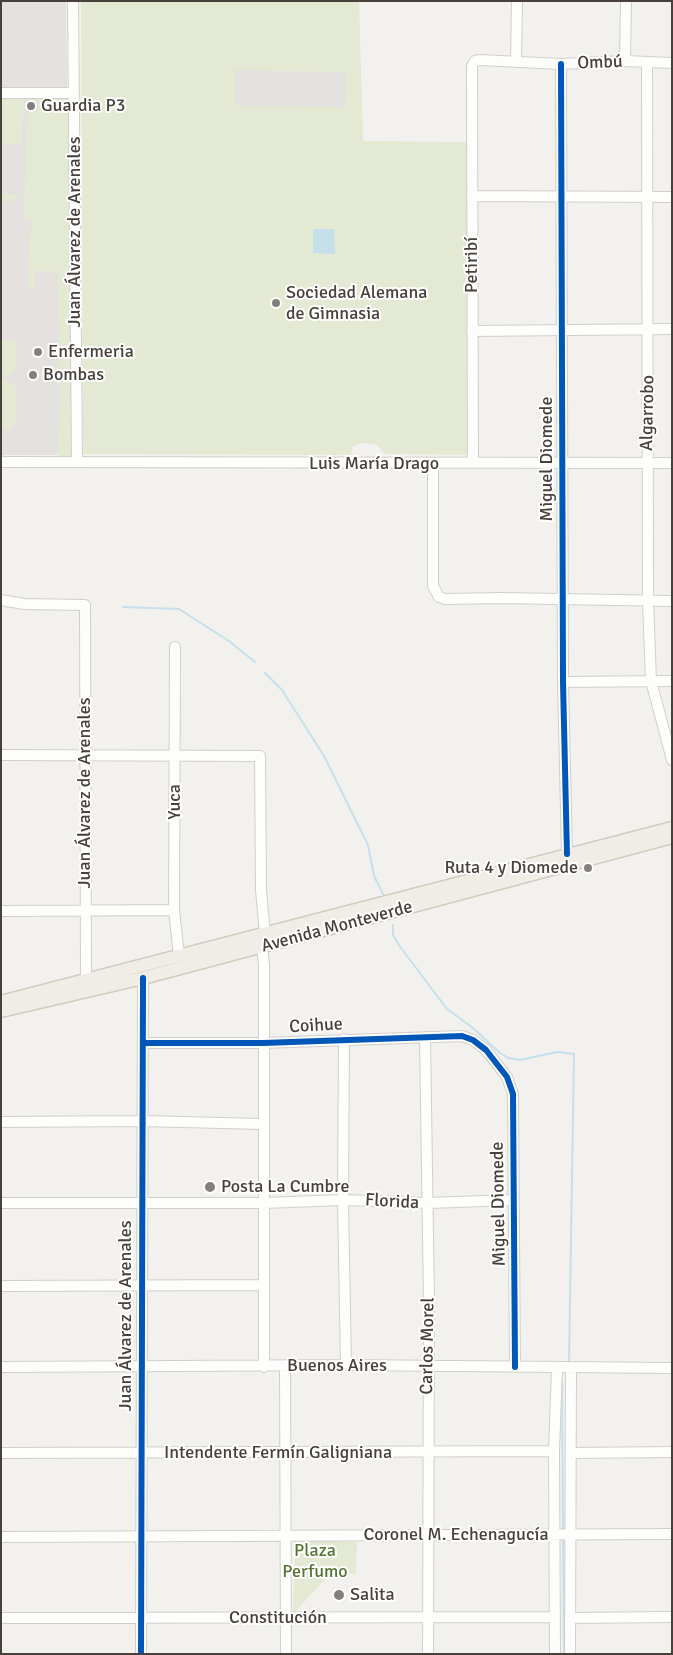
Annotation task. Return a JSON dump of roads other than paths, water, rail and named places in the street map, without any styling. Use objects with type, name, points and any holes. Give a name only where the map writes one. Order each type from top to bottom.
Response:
[{"type":"main road","name":"Avenida Monteverde","points":[[1,1011],[143,978],[263,940],[567,854],[672,828]]},
{"type":"main road","name":"Avenida Monteverde","points":[[1,1002],[86,982],[178,956],[263,940],[672,837]]},
{"type":"street","name":"Juan Álvarez de Arenales","points":[[73,1],[77,462]]},
{"type":"street","points":[[516,61],[517,1]]},
{"type":"street","points":[[625,61],[626,1]]},
{"type":"street","name":"Ombú","points":[[472,66],[475,61],[480,60],[561,64],[625,61],[672,63]]},
{"type":"street","name":"Algarrobo","points":[[647,63],[649,330],[647,463],[648,600],[651,681],[672,760]]},
{"type":"street","name":"Miguel Diomede","points":[[561,64],[563,682],[567,854]]},
{"type":"street","name":"Petiribí","points":[[472,66],[474,464]]},
{"type":"street","points":[[1,93],[74,93]]},
{"type":"street","points":[[472,196],[672,197]]},
{"type":"street","points":[[472,331],[672,330]]},
{"type":"street","name":"Luis María Drago","points":[[1,462],[672,463]]},
{"type":"street","points":[[433,464],[433,586],[436,593],[445,599],[672,601]]},
{"type":"street","name":"Juan Álvarez de Arenales","points":[[1,600],[24,604],[85,605],[86,982]]},
{"type":"street","name":"Yuca","points":[[175,647],[174,910],[178,956]]},
{"type":"street","points":[[563,682],[672,681]]},
{"type":"street","points":[[1,755],[260,756],[261,890],[264,966],[264,1367]]},
{"type":"street","points":[[1,911],[174,910]]},
{"type":"street","name":"Juan Álvarez de Arenales","points":[[141,1654],[140,1453],[143,978]]},
{"type":"street","name":"Coihue","points":[[143,1044],[263,1043],[462,1036],[473,1040],[486,1050]]},
{"type":"street","name":"Carlos Morel","points":[[425,1037],[428,1204],[429,1535],[426,1618],[428,1654]]},
{"type":"street","points":[[344,1040],[343,1200],[346,1365]]},
{"type":"street","name":"Miguel Diomede","points":[[486,1050],[507,1076],[513,1088],[515,1367]]},
{"type":"street","points":[[1,1122],[142,1121],[263,1124]]},
{"type":"street","name":"Florida","points":[[1,1203],[264,1203],[343,1200],[428,1204],[513,1200]]},
{"type":"street","points":[[1,1286],[263,1285]]},
{"type":"street","name":"Buenos Aires","points":[[1,1367],[142,1368],[346,1365],[672,1368]]},
{"type":"street","points":[[285,1366],[286,1654]]},
{"type":"street","points":[[555,1654],[554,1452],[557,1368]]},
{"type":"street","points":[[570,1654],[571,1368]]},
{"type":"street","name":"Intendente Fermín Galigniana","points":[[1,1453],[554,1452]]},
{"type":"street","points":[[571,1453],[672,1452]]},
{"type":"street","name":"Coronel M. Echenagucía","points":[[1,1536],[140,1534],[286,1536],[672,1534]]},
{"type":"street","name":"Constitución","points":[[1,1618],[554,1617]]},
{"type":"street","points":[[570,1618],[672,1617]]},
{"type":"water","points":[[313,229],[334,229],[335,254],[313,253]]},
{"type":"waterway","points":[[123,607],[179,609],[229,641],[255,662]]},
{"type":"waterway","points":[[265,673],[282,690],[324,756],[368,845],[374,876],[384,896]]},
{"type":"waterway","points":[[393,925],[393,935],[401,948],[447,1009],[473,1028],[500,1053],[508,1058],[520,1060],[557,1052],[574,1054],[569,1363]]},
{"type":"waterway","points":[[562,1382],[563,1529]]},
{"type":"waterway","points":[[563,1539],[564,1654]]},
{"type":"place","name":"Guardia P3","points":[[31,106]]},
{"type":"place","name":"Sociedad Alemana de Gimnasia","points":[[276,303]]},
{"type":"place","name":"Enfermeria","points":[[38,352]]},
{"type":"place","name":"Bombas","points":[[33,375]]},
{"type":"place","name":"Ruta 4 y Diomede","points":[[588,868]]},
{"type":"place","name":"Posta La Cumbre","points":[[210,1187]]},
{"type":"place","name":"Salita","points":[[339,1595]]},
{"type":"park label","name":"Plaza Perfumo","points":[[315,1561]]}]
